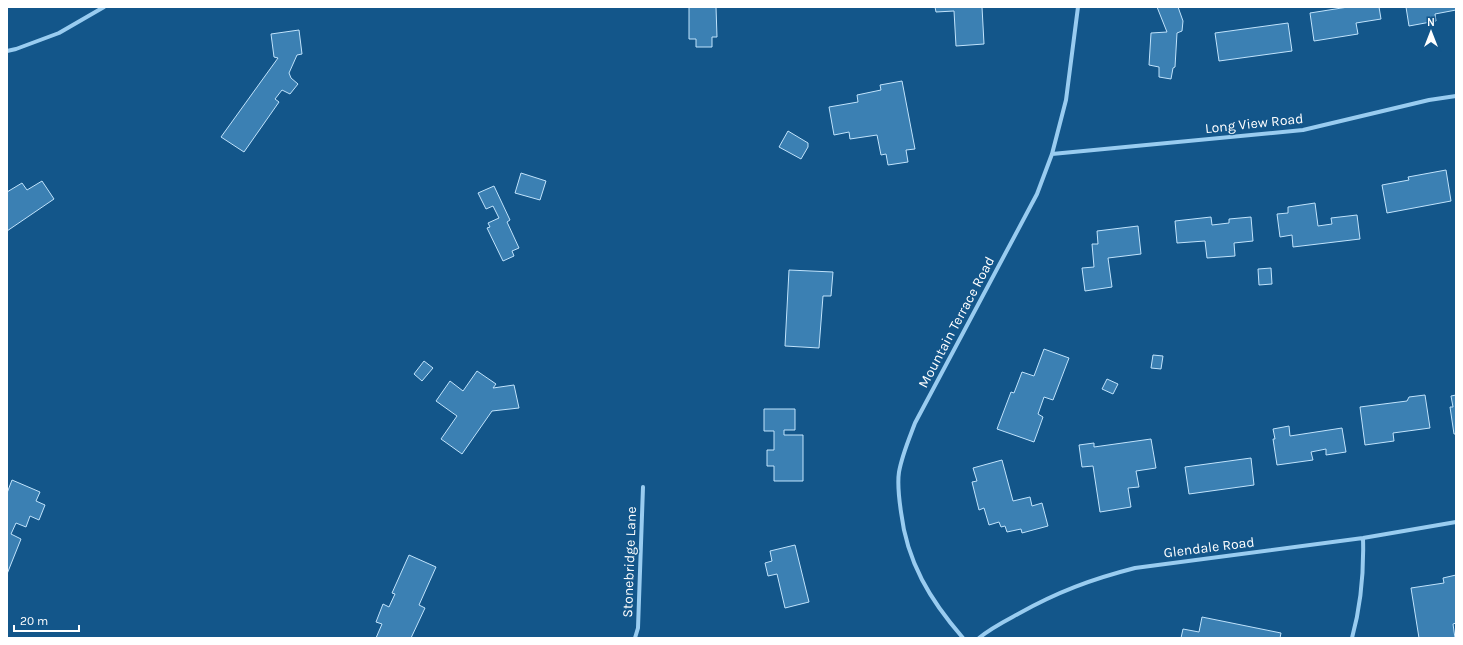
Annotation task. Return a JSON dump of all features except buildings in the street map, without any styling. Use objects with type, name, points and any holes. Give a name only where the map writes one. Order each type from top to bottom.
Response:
[{"type":"street","points":[[7,51],[59,33],[104,7]]},
{"type":"street","name":"Mountain Terrace Road","points":[[963,638],[954,628],[928,591],[917,571],[908,548],[902,524],[899,498],[898,483],[900,467],[915,423],[1037,194],[1052,154],[1066,100],[1078,7]]},
{"type":"street","name":"Long View Road","points":[[1052,154],[1303,130],[1429,100],[1456,96]]},
{"type":"street","name":"Stonebridge Lane","points":[[635,638],[638,628],[643,487]]},
{"type":"street","name":"Glendale Road","points":[[979,638],[991,629],[1031,606],[1064,590],[1099,577],[1127,570],[1363,538],[1456,522]]},
{"type":"street","points":[[1352,638],[1357,621],[1364,567],[1363,538]]}]
